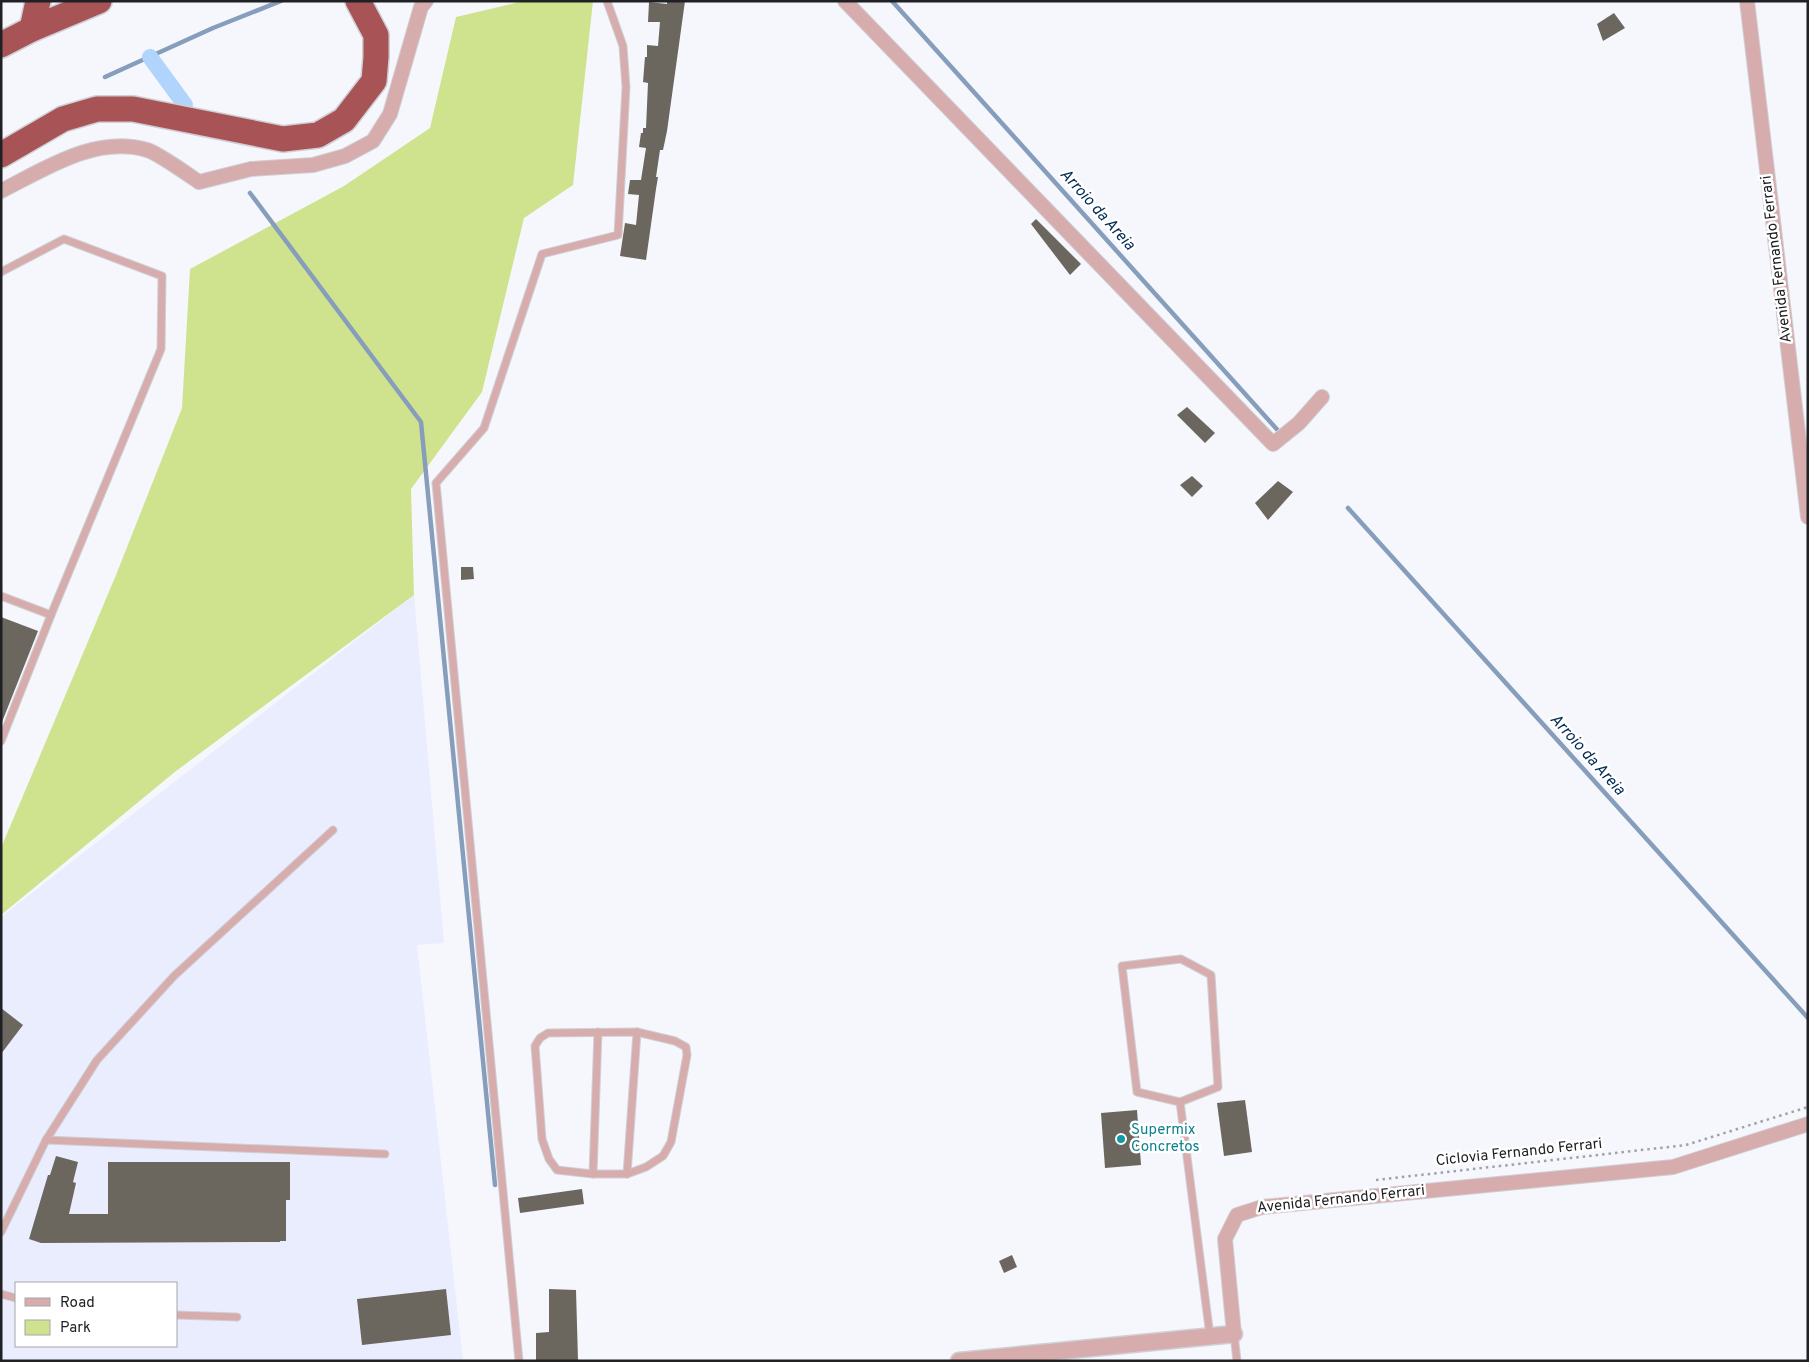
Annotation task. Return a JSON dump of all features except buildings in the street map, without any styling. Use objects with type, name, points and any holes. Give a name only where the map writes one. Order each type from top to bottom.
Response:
[{"type":"highway","points":[[32,29],[38,1]]},
{"type":"highway","points":[[1,46],[32,29],[98,1]]},
{"type":"highway","points":[[1,155],[63,119],[97,109],[132,109],[283,139],[318,135],[344,120],[374,81],[376,35],[358,1]]},
{"type":"street","points":[[1,191],[65,159],[110,145],[148,150],[199,182],[251,169],[313,165],[345,156],[373,141],[390,114],[421,7],[426,1]]},
{"type":"street","points":[[845,1],[1273,444],[1299,423],[1322,397]]},
{"type":"street","name":"Avenida Fernando Ferrari","points":[[1747,1],[1808,517]]},
{"type":"street","name":"Avenida Fernando Ferrari","points":[[1234,1334],[1225,1239],[1237,1215],[1262,1206],[1673,1167],[1808,1124]]},
{"type":"street","points":[[958,1361],[1234,1334]]},
{"type":"lane","points":[[519,1361],[436,483],[484,428],[542,254],[618,235],[626,87],[623,46],[607,1]]},
{"type":"lane","points":[[1,272],[64,238],[162,276],[161,349],[1,741]]},
{"type":"lane","points":[[1,596],[51,615]]},
{"type":"lane","points":[[1,1232],[46,1140],[97,1060],[168,983],[332,830]]},
{"type":"lane","points":[[1181,958],[1211,975],[1218,1087],[1180,1102],[1137,1092],[1122,966],[1181,958]]},
{"type":"lane","points":[[593,1174],[598,1032]]},
{"type":"lane","points":[[598,1032],[637,1032],[675,1041],[686,1047],[687,1055],[671,1142],[663,1156],[627,1174],[593,1174],[557,1170],[549,1159],[542,1139],[535,1046],[540,1038],[548,1033],[598,1032]]},
{"type":"lane","points":[[627,1174],[637,1032]]},
{"type":"lane","points":[[1180,1102],[1210,1336]]},
{"type":"lane","points":[[46,1140],[385,1154]]},
{"type":"lane","points":[[1,1294],[15,1298]]},
{"type":"lane","points":[[178,1315],[237,1317]]},
{"type":"lane","points":[[1234,1334],[1237,1361]]},
{"type":"path","name":"Ciclovia Fernando Ferrari","points":[[1369,1180],[1686,1145],[1808,1107]]},
{"type":"shaded area","points":[[414,595],[444,943],[417,945],[463,1361],[1,1361],[1,917]]},
{"type":"green space","points":[[524,1],[593,1],[573,185],[524,218],[482,392],[411,489],[414,595],[176,771],[1,915],[1,848],[116,575],[182,408],[190,269],[344,186],[430,128],[456,17]]},
{"type":"waterway","name":"Arroio da Areia","points":[[105,77],[213,28],[281,1]]},
{"type":"waterway","name":"Arroio da Areia","points":[[892,1],[1282,435]]},
{"type":"waterway","points":[[150,57],[185,105]]},
{"type":"waterway","points":[[250,193],[421,422],[495,1185]]},
{"type":"waterway","name":"Arroio da Areia","points":[[1348,508],[1808,1018]]},
{"type":"place","name":"Supermix Concretos","points":[[1121,1139]]}]
